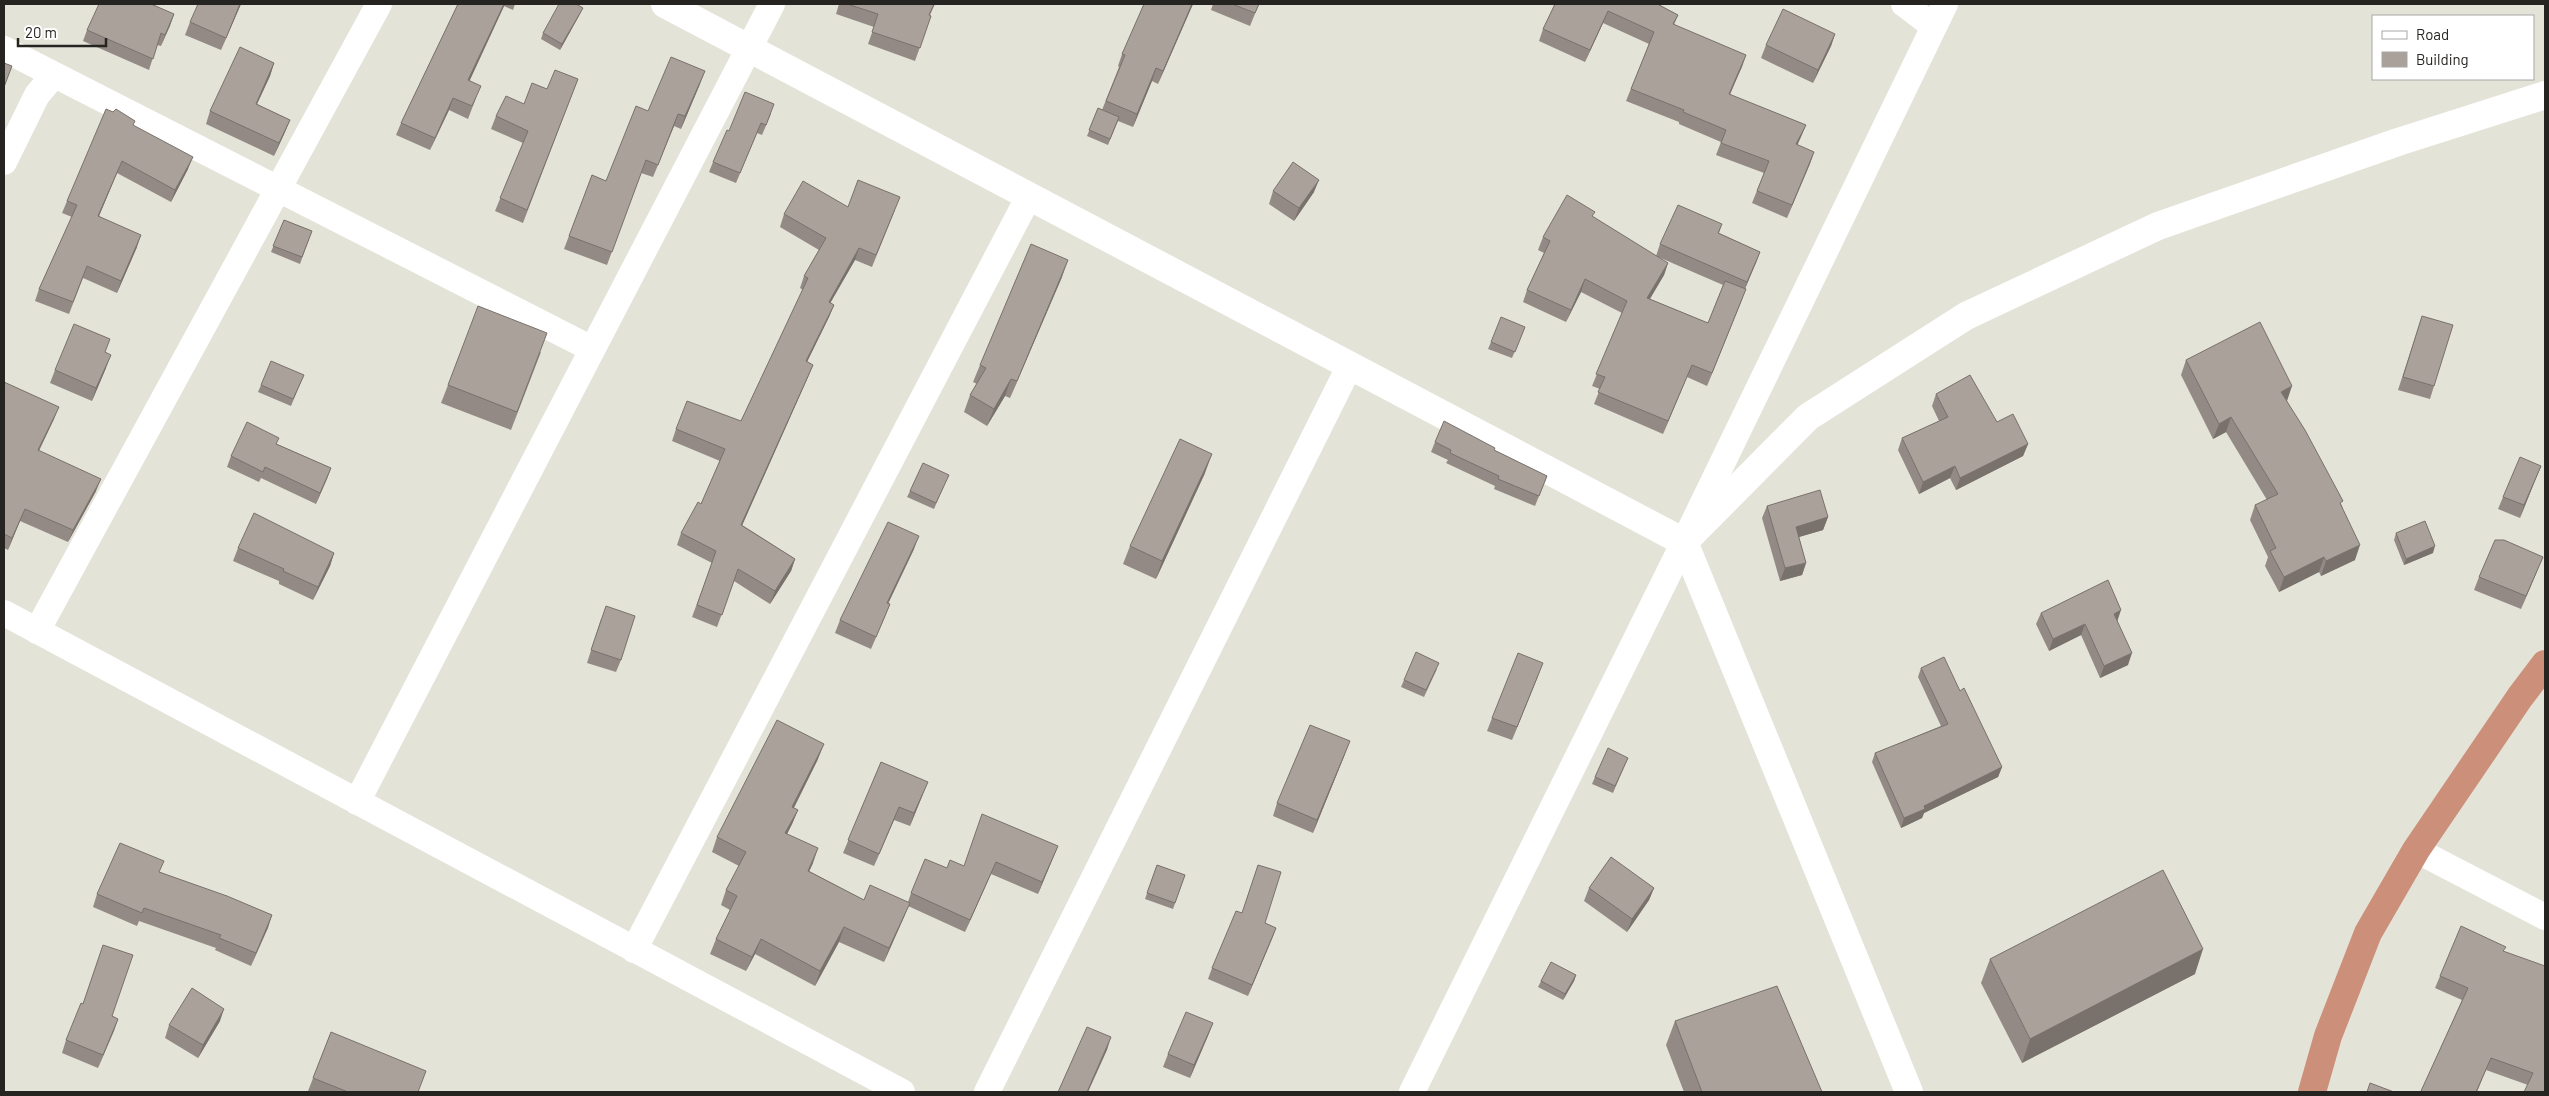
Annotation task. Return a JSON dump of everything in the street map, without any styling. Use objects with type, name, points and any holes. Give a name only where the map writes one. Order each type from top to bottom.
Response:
[{"type":"highway","points":[[2312,1092],[2328,1036],[2368,932],[2416,850],[2520,697],[2545,664]]},
{"type":"street","points":[[37,631],[379,4]]},
{"type":"street","points":[[666,4],[1684,542],[1909,1092]]},
{"type":"street","points":[[357,802],[772,4]]},
{"type":"street","points":[[1412,1092],[1684,542],[1939,15],[1904,4]]},
{"type":"street","points":[[4,49],[592,349]]},
{"type":"street","points":[[4,162],[37,95],[54,75]]},
{"type":"street","points":[[1684,542],[1808,417],[1966,316],[2158,226],[2398,142],[2545,95]]},
{"type":"street","points":[[634,950],[1029,196]]},
{"type":"street","points":[[987,1092],[1350,366]]},
{"type":"street","points":[[4,613],[902,1092]]},
{"type":"street","points":[[2416,850],[2545,917]]},
{"type":"building","points":[[99,4],[151,4],[174,14],[165,35],[161,33],[153,59],[87,30]]},
{"type":"building","points":[[198,4],[240,4],[226,38],[190,22]]},
{"type":"building","points":[[458,4],[504,4],[468,80],[481,86],[472,106],[453,98],[435,138],[401,123]]},
{"type":"building","points":[[559,4],[576,4],[583,8],[562,44],[543,33]]},
{"type":"building","points":[[847,4],[934,4],[920,48],[872,32],[878,14]]},
{"type":"building","points":[[1144,4],[1192,4],[1163,71],[1156,68],[1137,114],[1106,101],[1125,55],[1122,54]]},
{"type":"building","points":[[1232,4],[1259,4],[1255,13]]},
{"type":"building","points":[[1555,4],[1660,4],[1678,15],[1673,24],[1746,55],[1729,94],[1806,125],[1796,144],[1814,152],[1792,205],[1757,191],[1769,161],[1721,143],[1726,130],[1683,112],[1684,110],[1631,89],[1654,32],[1608,11],[1590,50],[1543,29]]},
{"type":"building","points":[[1783,9],[1835,34],[1818,70],[1766,45]]},
{"type":"building","points":[[240,47],[274,63],[256,104],[290,120],[279,143],[210,111]]},
{"type":"building","points":[[671,57],[705,71],[685,116],[678,114],[658,165],[646,160],[612,252],[569,236],[592,175],[606,181],[636,106],[648,111]]},
{"type":"building","points":[[4,63],[12,66],[4,87]]},
{"type":"building","points":[[555,70],[578,79],[527,210],[500,198],[528,131],[496,116],[506,96],[524,104],[532,83],[547,89]]},
{"type":"building","points":[[745,92],[774,104],[766,125],[761,123],[740,173],[713,162],[727,130],[729,131]]},
{"type":"building","points":[[1098,108],[1119,117],[1110,139],[1089,130]]},
{"type":"building","points":[[106,109],[113,112],[116,109],[135,121],[133,125],[193,157],[175,190],[122,161],[98,216],[141,235],[121,281],[87,266],[73,302],[39,289],[77,205],[67,201]]},
{"type":"building","points":[[1293,162],[1319,180],[1299,208],[1273,191]]},
{"type":"building","points":[[858,180],[900,197],[876,255],[859,248],[829,302],[834,305],[806,361],[813,365],[741,525],[795,559],[775,591],[738,569],[722,615],[697,605],[716,551],[681,533],[698,502],[701,504],[725,449],[676,429],[687,401],[741,421],[808,278],[804,276],[826,238],[784,214],[803,181],[848,207]]},
{"type":"building","points":[[1567,195],[1595,212],[1592,216],[1668,263],[1647,298],[1708,323],[1725,281],[1746,289],[1712,373],[1692,365],[1668,421],[1598,392],[1605,377],[1596,374],[1627,301],[1585,279],[1571,310],[1527,290],[1550,241],[1543,237]]},
{"type":"building","points":[[1678,205],[1722,224],[1718,233],[1760,252],[1747,282],[1660,244]]},
{"type":"building","points":[[284,220],[312,231],[302,257],[273,246]]},
{"type":"building","points":[[1031,244],[1068,260],[1017,381],[1011,379],[994,409],[970,395],[986,368],[980,365]]},
{"type":"building","points":[[478,306],[547,333],[517,412],[448,385]]},
{"type":"building","points":[[2422,316],[2453,325],[2434,386],[2403,377]]},
{"type":"building","points":[[1501,317],[1525,327],[1515,352],[1491,342]]},
{"type":"building","points":[[2260,322],[2292,386],[2281,392],[2305,430],[2343,501],[2340,503],[2360,545],[2326,561],[2324,557],[2284,577],[2270,551],[2276,548],[2255,505],[2278,494],[2231,417],[2219,424],[2186,360]]},
{"type":"building","points":[[74,324],[110,339],[105,352],[111,355],[96,388],[55,370]]},
{"type":"building","points":[[271,361],[304,375],[293,399],[261,385]]},
{"type":"building","points":[[1970,375],[1997,422],[2013,414],[2028,444],[1960,478],[1955,466],[1923,482],[1902,438],[1948,417],[1936,394]]},
{"type":"building","points":[[4,382],[59,407],[38,450],[101,479],[73,530],[25,509],[12,538],[4,534]]},
{"type":"building","points":[[1444,421],[1495,448],[1494,450],[1547,476],[1539,496],[1498,479],[1499,476],[1450,453],[1451,450],[1435,442]]},
{"type":"building","points":[[247,422],[279,438],[276,444],[331,468],[320,493],[265,467],[263,472],[231,456]]},
{"type":"building","points":[[1180,439],[1212,454],[1162,561],[1130,546]]},
{"type":"building","points":[[2520,457],[2541,466],[2524,505],[2503,497]]},
{"type":"building","points":[[923,463],[949,475],[936,503],[910,491]]},
{"type":"building","points":[[1820,490],[1828,517],[1796,527],[1806,563],[1785,568],[1767,506]]},
{"type":"building","points":[[254,513],[334,553],[318,587],[238,548]]},
{"type":"building","points":[[2425,521],[2435,546],[2406,559],[2396,533]]},
{"type":"building","points":[[888,522],[919,536],[887,603],[890,604],[876,637],[840,620]]},
{"type":"building","points":[[2495,540],[2504,540],[2543,557],[2526,596],[2479,577]]},
{"type":"building","points":[[2108,580],[2121,610],[2114,614],[2132,653],[2104,666],[2085,624],[2053,639],[2041,613]]},
{"type":"building","points":[[606,606],[635,616],[621,660],[591,650]]},
{"type":"building","points":[[1416,652],[1439,663],[1426,690],[1404,680]]},
{"type":"building","points":[[1518,653],[1543,663],[1517,727],[1492,718]]},
{"type":"building","points":[[1944,657],[1960,691],[1964,688],[2002,767],[1924,806],[1925,809],[1904,818],[1875,753],[1948,724],[1921,668]]},
{"type":"building","points":[[777,720],[824,744],[792,807],[798,810],[785,833],[818,848],[808,871],[864,900],[870,885],[910,903],[889,948],[844,927],[820,971],[761,939],[752,957],[716,939],[737,896],[726,890],[746,852],[717,837]]},
{"type":"building","points":[[1310,725],[1350,741],[1317,820],[1277,803]]},
{"type":"building","points":[[1608,748],[1628,758],[1615,786],[1595,777]]},
{"type":"building","points":[[881,762],[928,782],[914,813],[899,807],[879,854],[848,840]]},
{"type":"building","points":[[982,814],[1058,846],[1042,882],[996,862],[970,920],[911,893],[925,859],[947,868],[950,860],[964,866]]},
{"type":"building","points":[[120,843],[164,861],[159,872],[227,896],[272,915],[256,953],[219,938],[221,935],[144,908],[142,913],[97,894]]},
{"type":"building","points":[[1611,857],[1654,888],[1632,919],[1589,888]]},
{"type":"building","points":[[1157,865],[1185,875],[1175,903],[1147,893]]},
{"type":"building","points":[[1258,865],[1281,872],[1265,923],[1276,928],[1252,985],[1212,968],[1236,911],[1242,913]]},
{"type":"building","points":[[2163,870],[2203,949],[2030,1039],[1990,959]]},
{"type":"building","points":[[2461,926],[2506,947],[2503,951],[2545,966],[2545,1092],[2524,1092],[2533,1073],[2491,1058],[2476,1092],[2421,1091],[2468,988],[2440,976]]},
{"type":"building","points":[[103,945],[133,955],[112,1016],[118,1019],[103,1055],[66,1040],[81,1003],[83,1004]]},
{"type":"building","points":[[1551,962],[1576,975],[1565,994],[1541,981]]},
{"type":"building","points":[[1777,986],[1822,1092],[1702,1092],[1675,1021]]},
{"type":"building","points":[[192,988],[224,1009],[203,1045],[169,1025]]},
{"type":"building","points":[[1186,1012],[1213,1023],[1194,1065],[1168,1054]]},
{"type":"building","points":[[1087,1027],[1111,1037],[1087,1092],[1058,1092]]},
{"type":"building","points":[[331,1032],[426,1071],[418,1092],[348,1092],[313,1078]]},
{"type":"building","points":[[2370,1083],[2394,1092],[2367,1092]]}]
